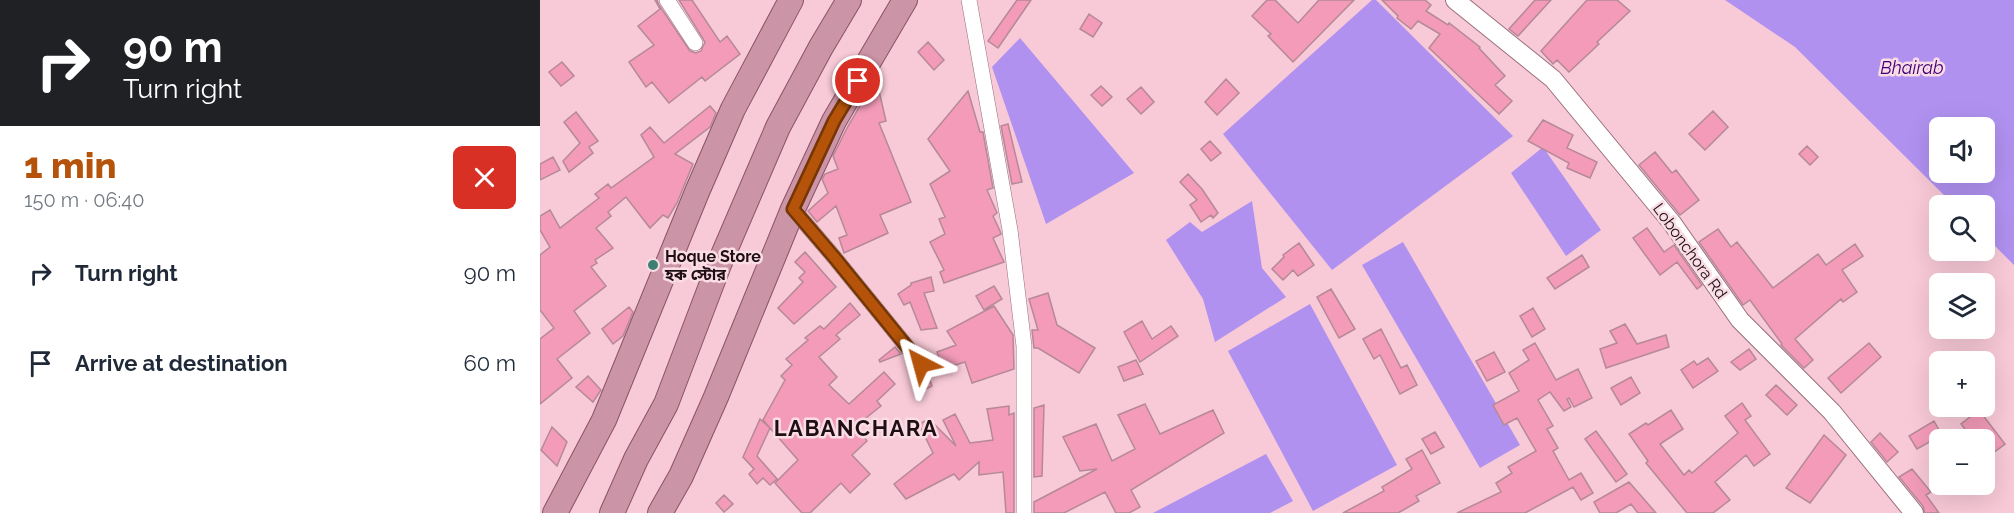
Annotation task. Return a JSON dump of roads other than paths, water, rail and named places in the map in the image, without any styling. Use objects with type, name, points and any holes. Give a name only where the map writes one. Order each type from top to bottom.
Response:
[{"type":"highway","points":[[555,513],[604,420],[733,109],[791,0]]},
{"type":"highway","points":[[612,513],[636,459],[666,404],[720,262],[778,128],[820,47],[849,0]]},
{"type":"highway","points":[[660,513],[681,476],[793,209],[834,121],[905,0]]},
{"type":"highway","points":[[605,513],[627,480]]},
{"type":"street","points":[[667,0],[695,44]]},
{"type":"street","points":[[969,0],[1010,231],[1024,346],[1024,513]]},
{"type":"street","name":"Lobonchora Rd","points":[[1455,0],[1553,79],[1672,223],[1740,320],[1832,411],[1914,513]]},
{"type":"street","points":[[793,209],[921,364]]},
{"type":"water","points":[[1372,0],[1376,0],[1513,136],[1332,270],[1223,134]]},
{"type":"water","name":"Bhairab","points":[[1725,0],[2014,0],[2014,265],[1995,246],[1995,195],[1944,195],[1932,183],[1995,183],[1995,117],[1929,117],[1929,180],[1795,47]]},
{"type":"water","points":[[1020,38],[1134,173],[1046,224],[992,67]]},
{"type":"water","points":[[1543,147],[1601,230],[1566,256],[1511,173]]},
{"type":"water","points":[[1252,201],[1262,268],[1286,297],[1215,342],[1203,299],[1166,240],[1190,222],[1202,232]]},
{"type":"water","points":[[1403,242],[1520,445],[1480,468],[1362,265]]},
{"type":"water","points":[[1310,304],[1397,465],[1313,511],[1228,351]]},
{"type":"water","points":[[1266,454],[1293,501],[1270,513],[1153,513]]},
{"type":"place","name":"Hoque Store হক স্টোর","points":[[653,265]]},
{"type":"district","name":"LABANCHARA","points":[[856,428]]}]
